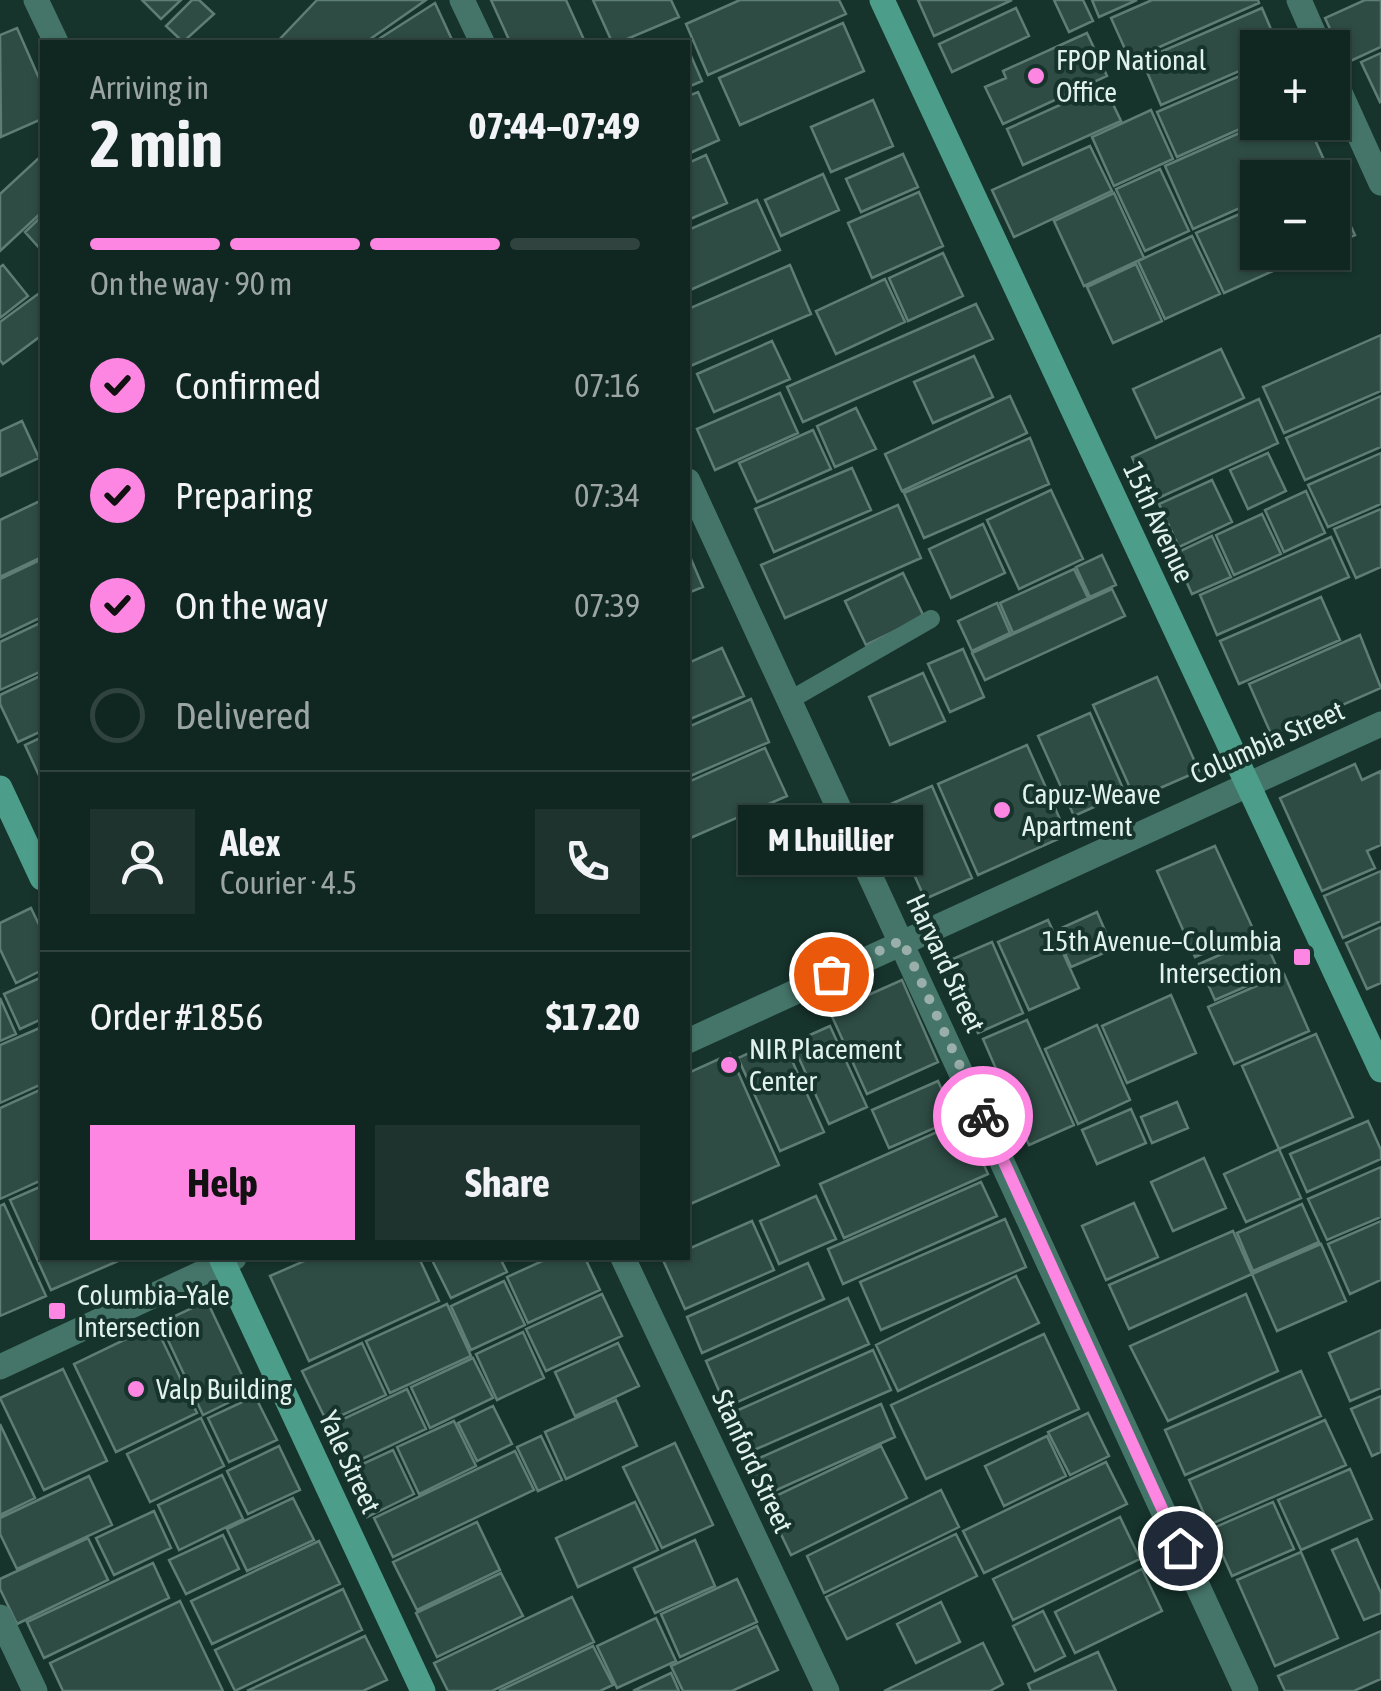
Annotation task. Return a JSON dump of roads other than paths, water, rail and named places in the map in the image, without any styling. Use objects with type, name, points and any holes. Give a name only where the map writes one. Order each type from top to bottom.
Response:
[{"type":"street","points":[[36,0],[55,40]]},
{"type":"street","points":[[462,0],[481,40]]},
{"type":"street","name":"15th Avenue","points":[[882,0],[1381,1070]]},
{"type":"street","points":[[1299,0],[1312,30]]},
{"type":"street","points":[[1350,115],[1381,183]]},
{"type":"street","name":"Harvard Street","points":[[690,485],[1246,1691]]},
{"type":"street","name":"Columbia Street","points":[[690,1040],[1381,724]]},
{"type":"street","points":[[0,788],[40,874]]},
{"type":"street","points":[[0,1367],[224,1260]]},
{"type":"street","name":"Yale Street","points":[[226,1260],[423,1691]]},
{"type":"street","name":"Stanford Street","points":[[625,1260],[827,1691]]},
{"type":"street","points":[[0,1617],[35,1691]]},
{"type":"lane","points":[[790,700],[930,618]]},
{"type":"place","name":"FPOP National Office","points":[[1036,76]]},
{"type":"place","name":"Capuz-Weave Apartment","points":[[1002,810]]},
{"type":"place","name":"15th Avenue–Columbia Intersection","points":[[1302,957]]},
{"type":"place","name":"M Lhuillier","points":[[831,974]]},
{"type":"place","name":"NIR Placement Center","points":[[729,1065]]},
{"type":"place","name":"Columbia–Yale Intersection","points":[[57,1311]]},
{"type":"place","name":"Valp Building","points":[[136,1389]]}]
